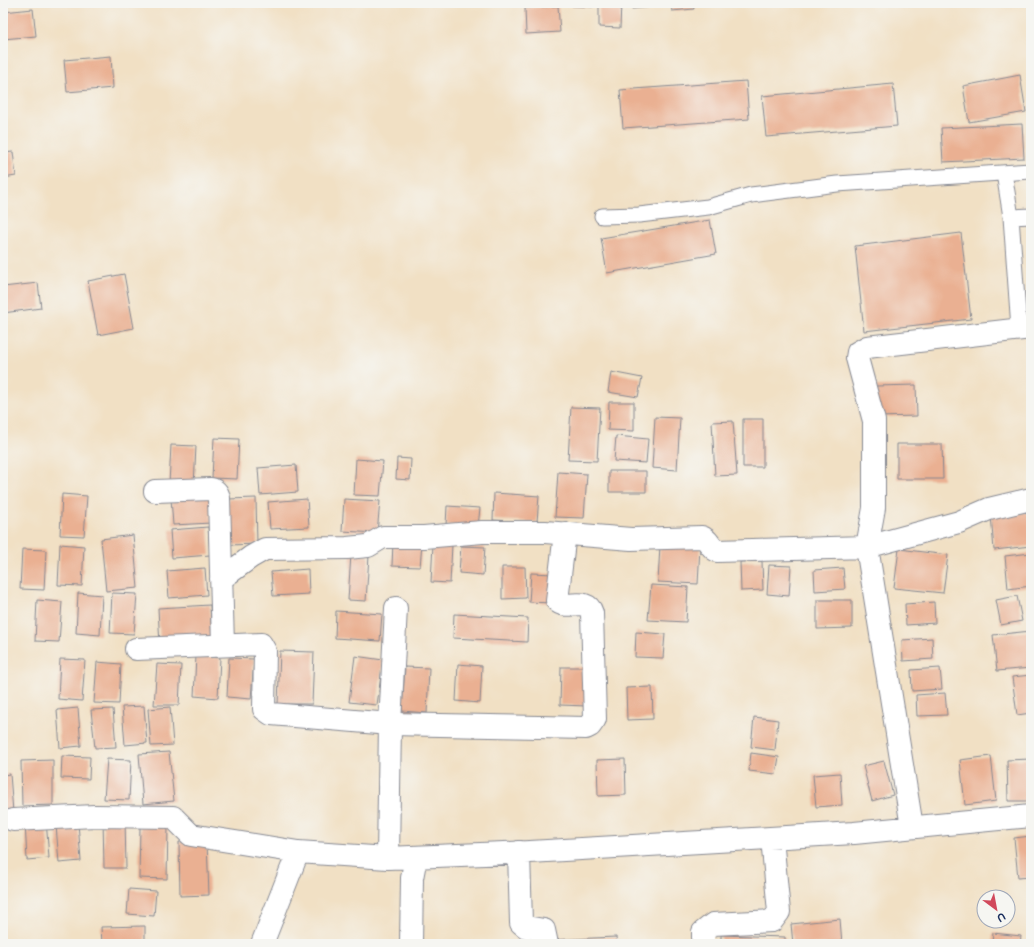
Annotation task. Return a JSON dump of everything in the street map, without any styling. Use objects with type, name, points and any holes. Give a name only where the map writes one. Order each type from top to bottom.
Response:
[{"type":"street","points":[[912,827],[867,547],[874,508],[874,421],[857,358],[858,352],[866,347],[1025,328]]},
{"type":"street","points":[[155,491],[211,489],[215,490],[220,498],[223,645]]},
{"type":"street","points":[[221,579],[251,556],[265,549],[364,547],[381,538],[387,537],[520,531],[626,538],[702,537],[717,551],[867,547],[959,522],[989,509],[1031,499]]},
{"type":"street","points":[[136,649],[261,644],[264,647],[264,709],[268,713],[390,731],[586,728],[593,723],[595,719],[591,610],[585,604],[563,604],[556,601],[565,533]]},
{"type":"street","points":[[388,858],[390,731],[396,608]]},
{"type":"street","points":[[13,820],[95,816],[174,817],[191,835],[298,852],[388,858],[772,838],[1031,816]]},
{"type":"street","points":[[703,944],[702,932],[713,924],[772,921],[779,912],[772,838]]},
{"type":"street","points":[[262,944],[298,852]]},
{"type":"street","points":[[520,852],[521,923],[526,927],[544,930],[547,944]]},
{"type":"street","points":[[411,944],[412,878],[416,857]]},
{"type":"lane","points":[[602,216],[639,215],[708,207],[751,195],[837,184],[1031,171]]},
{"type":"lane","points":[[1004,173],[1025,328]]},
{"type":"lane","points":[[1011,217],[1031,216]]},
{"type":"building","points":[[572,3],[594,3],[593,7],[572,6]]},
{"type":"building","points":[[599,3],[621,3],[620,28],[599,27]]},
{"type":"building","points":[[630,3],[655,3],[655,7],[631,9]]},
{"type":"building","points":[[671,3],[693,3],[694,9],[672,11]]},
{"type":"building","points":[[558,6],[560,32],[526,34],[525,8]]},
{"type":"building","points":[[33,9],[36,36],[3,39],[3,12]]},
{"type":"building","points":[[111,56],[113,88],[67,92],[64,60]]},
{"type":"building","points":[[1020,75],[1026,112],[969,122],[963,86]]},
{"type":"building","points":[[746,81],[749,119],[623,128],[620,90]]},
{"type":"building","points":[[893,84],[897,126],[766,137],[762,96]]},
{"type":"building","points":[[1022,124],[1024,158],[943,162],[941,128]]},
{"type":"building","points":[[13,152],[16,176],[3,178],[3,153]]},
{"type":"building","points":[[710,220],[716,254],[607,273],[601,238]]},
{"type":"building","points":[[961,233],[971,319],[864,331],[855,246]]},
{"type":"building","points":[[124,274],[134,328],[98,335],[88,281]]},
{"type":"building","points":[[38,283],[41,308],[3,313],[3,287]]},
{"type":"building","points":[[611,372],[642,378],[638,397],[608,392]]},
{"type":"building","points":[[916,385],[917,416],[877,417],[876,386]]},
{"type":"building","points":[[609,402],[634,402],[634,431],[608,430]]},
{"type":"building","points":[[571,407],[600,408],[597,461],[568,460]]},
{"type":"building","points":[[655,417],[680,418],[677,470],[652,468]]},
{"type":"building","points":[[743,419],[763,419],[763,467],[743,467]]},
{"type":"building","points":[[733,421],[737,475],[715,476],[712,422]]},
{"type":"building","points":[[616,436],[648,439],[646,463],[614,461]]},
{"type":"building","points":[[214,438],[239,439],[237,479],[212,478]]},
{"type":"building","points":[[897,444],[942,444],[943,479],[897,479]]},
{"type":"building","points":[[171,445],[196,446],[194,486],[169,484]]},
{"type":"building","points":[[397,458],[411,459],[410,480],[396,479]]},
{"type":"building","points":[[356,459],[383,461],[380,496],[354,495]]},
{"type":"building","points":[[296,465],[298,492],[260,495],[258,468]]},
{"type":"building","points":[[609,471],[646,471],[646,492],[609,492]]},
{"type":"building","points":[[558,472],[587,474],[584,518],[555,517]]},
{"type":"building","points":[[494,493],[539,496],[537,522],[493,520]]},
{"type":"building","points":[[62,494],[87,496],[84,536],[60,535]]},
{"type":"building","points":[[210,495],[211,523],[173,525],[171,498]]},
{"type":"building","points":[[256,498],[257,544],[229,545],[228,499]]},
{"type":"building","points":[[307,499],[309,527],[270,529],[268,502]]},
{"type":"building","points":[[344,499],[380,501],[377,533],[342,531]]},
{"type":"building","points":[[447,506],[480,508],[478,527],[446,525]]},
{"type":"building","points":[[1031,512],[1031,546],[994,550],[991,515]]},
{"type":"building","points":[[208,527],[210,555],[172,558],[170,530]]},
{"type":"building","points":[[133,535],[138,588],[106,591],[101,539]]},
{"type":"building","points":[[393,542],[422,544],[420,567],[392,566]]},
{"type":"building","points":[[60,544],[84,546],[82,586],[58,585]]},
{"type":"building","points":[[433,544],[452,545],[450,583],[431,582]]},
{"type":"building","points":[[660,545],[700,547],[698,584],[658,582]]},
{"type":"building","points":[[461,546],[485,547],[483,575],[459,573]]},
{"type":"building","points":[[22,549],[46,550],[44,590],[20,589]]},
{"type":"building","points":[[899,549],[948,555],[943,593],[894,588]]},
{"type":"building","points":[[1031,553],[1031,586],[1008,589],[1005,556]]},
{"type":"building","points":[[351,554],[369,556],[366,601],[348,600]]},
{"type":"building","points":[[762,561],[763,590],[741,591],[740,562]]},
{"type":"building","points":[[769,565],[791,566],[789,596],[767,594]]},
{"type":"building","points":[[502,567],[525,567],[526,598],[502,599]]},
{"type":"building","points":[[205,568],[207,595],[169,598],[167,571]]},
{"type":"building","points":[[843,568],[845,589],[815,591],[814,570]]},
{"type":"building","points":[[308,569],[309,594],[273,596],[271,572]]},
{"type":"building","points":[[531,573],[554,574],[552,603],[529,602]]},
{"type":"building","points":[[651,585],[688,587],[686,622],[648,620]]},
{"type":"building","points":[[78,593],[102,595],[100,635],[76,633]]},
{"type":"building","points":[[112,593],[137,594],[134,634],[110,633]]},
{"type":"building","points":[[1017,596],[1022,621],[1001,625],[996,600]]},
{"type":"building","points":[[37,600],[62,602],[59,642],[35,641]]},
{"type":"building","points":[[817,600],[852,600],[852,628],[817,629]]},
{"type":"building","points":[[934,602],[935,623],[906,625],[905,604]]},
{"type":"building","points":[[210,605],[212,643],[160,646],[158,608]]},
{"type":"building","points":[[336,611],[382,614],[380,641],[335,638]]},
{"type":"building","points":[[454,614],[528,618],[527,642],[453,638]]},
{"type":"building","points":[[1031,631],[1031,668],[997,671],[993,635]]},
{"type":"building","points":[[636,632],[665,634],[663,658],[635,657]]},
{"type":"building","points":[[932,638],[933,659],[903,661],[902,640]]},
{"type":"building","points":[[280,651],[314,652],[312,704],[278,704]]},
{"type":"building","points":[[196,656],[220,658],[218,698],[194,696]]},
{"type":"building","points":[[355,656],[383,660],[377,705],[349,702]]},
{"type":"building","points":[[229,658],[254,659],[251,699],[227,697]]},
{"type":"building","points":[[60,659],[85,660],[82,701],[58,699]]},
{"type":"building","points":[[97,662],[121,664],[119,704],[94,703]]},
{"type":"building","points":[[157,664],[181,665],[179,705],[154,705]]},
{"type":"building","points":[[458,664],[482,666],[480,703],[456,701]]},
{"type":"building","points":[[405,667],[429,668],[427,713],[402,711]]},
{"type":"building","points":[[561,667],[588,667],[587,706],[560,705]]},
{"type":"building","points":[[940,668],[942,689],[912,691],[911,670]]},
{"type":"building","points":[[1031,675],[1031,713],[1017,715],[1012,677]]},
{"type":"building","points":[[652,687],[653,719],[627,720],[626,688]]},
{"type":"building","points":[[945,693],[947,715],[917,716],[916,695]]},
{"type":"building","points":[[144,706],[147,743],[125,745],[122,707]]},
{"type":"building","points":[[170,707],[173,745],[151,746],[148,709]]},
{"type":"building","points":[[78,708],[81,746],[60,748],[57,710]]},
{"type":"building","points":[[113,709],[116,747],[95,748],[91,710]]},
{"type":"building","points":[[754,717],[778,720],[775,750],[751,747]]},
{"type":"building","points":[[169,752],[174,801],[143,804],[139,754]]},
{"type":"building","points":[[751,753],[779,757],[776,774],[749,771]]},
{"type":"building","points":[[62,756],[90,757],[89,779],[61,778]]},
{"type":"building","points":[[991,756],[996,801],[965,805],[960,760]]},
{"type":"building","points":[[107,759],[131,760],[129,800],[104,799]]},
{"type":"building","points":[[625,759],[626,795],[598,796],[597,760]]},
{"type":"building","points":[[1031,759],[1031,801],[1008,801],[1007,760]]},
{"type":"building","points":[[53,760],[53,805],[22,806],[21,761]]},
{"type":"building","points":[[884,761],[893,795],[872,801],[863,766]]},
{"type":"building","points":[[840,773],[842,805],[816,807],[813,775]]},
{"type":"building","points":[[10,774],[13,812],[3,813],[3,775]]},
{"type":"building","points":[[103,819],[125,819],[126,868],[104,868]]},
{"type":"building","points":[[46,820],[49,858],[27,860],[25,822]]},
{"type":"building","points":[[78,823],[81,861],[59,863],[56,825]]},
{"type":"building","points":[[140,827],[168,827],[167,879],[139,878]]},
{"type":"building","points":[[1031,836],[1031,877],[1018,878],[1014,838]]},
{"type":"building","points":[[179,842],[207,842],[209,895],[180,896]]},
{"type":"building","points":[[129,889],[156,891],[154,916],[127,914]]},
{"type":"building","points":[[840,919],[842,944],[793,944],[791,924]]},
{"type":"building","points":[[145,926],[145,944],[102,944],[101,927]]},
{"type":"building","points":[[993,933],[1021,936],[1020,944],[992,944]]},
{"type":"building","points":[[721,935],[785,937],[785,944],[721,944]]},
{"type":"building","points":[[616,937],[617,944],[549,944],[549,940]]}]
